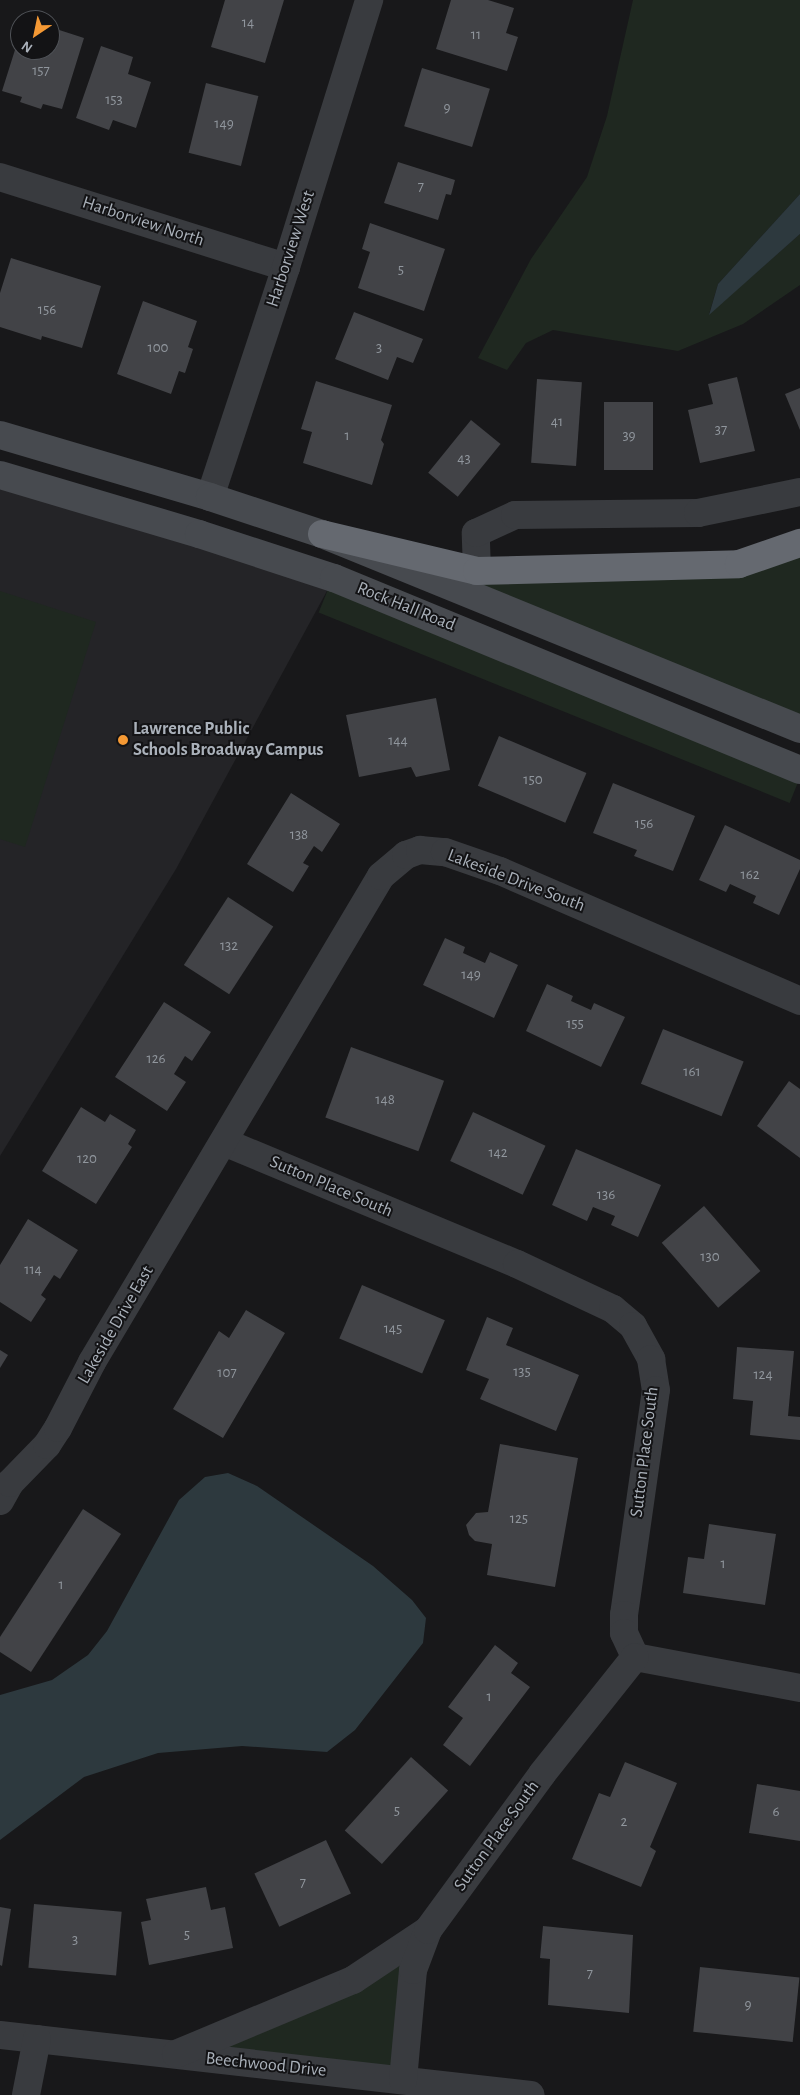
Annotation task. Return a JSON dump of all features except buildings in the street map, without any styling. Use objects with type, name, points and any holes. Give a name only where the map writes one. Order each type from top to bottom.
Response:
[{"type":"highway","points":[[322,534],[477,571],[739,564],[800,543]]},
{"type":"main road","name":"Rock Hall Road","points":[[0,435],[210,497],[322,534],[800,728]]},
{"type":"main road","name":"Rock Hall Road","points":[[0,475],[198,534],[334,578],[800,770]]},
{"type":"street","name":"Harborview West","points":[[210,497],[286,267],[369,0]]},
{"type":"street","name":"Harborview North","points":[[0,177],[286,267]]},
{"type":"street","points":[[477,571],[476,533],[515,514],[698,513],[800,492]]},
{"type":"street","name":"Lakeside Drive South","points":[[224,1142],[381,876],[406,855],[420,850],[445,852],[500,871],[800,1001]]},
{"type":"street","name":"Lakeside Drive East","points":[[0,1501],[10,1483],[48,1445],[92,1362],[224,1142]]},
{"type":"street","name":"Sutton Place South","points":[[224,1142],[517,1264],[613,1309],[634,1326],[651,1359],[656,1390],[624,1615],[624,1634],[635,1657],[542,1774],[428,1930],[413,1970],[403,2080]]},
{"type":"street","points":[[635,1657],[800,1688]]},
{"type":"street","name":"Sutton Place South","points":[[174,2054],[353,1980],[428,1930]]},
{"type":"street","name":"Beechwood Drive","points":[[0,2036],[531,2095]]},
{"type":"street","points":[[26,2095],[37,2040]]},
{"type":"shaded area","points":[[633,0],[800,0],[800,194],[718,284],[709,314],[800,234],[800,285],[743,324],[678,351],[553,330],[526,343],[507,370],[478,358],[531,259],[587,177],[607,116]]},
{"type":"shaded area","points":[[800,194],[800,234],[709,315],[718,284]]},
{"type":"shaded area","name":"Lawrence Public Schools Broadway Campus","points":[[0,475],[334,578],[176,869],[0,1156]]},
{"type":"shaded area","points":[[800,537],[800,724],[415,572],[733,559]]},
{"type":"shaded area","points":[[331,582],[800,771],[800,777],[790,803],[319,613]]},
{"type":"shaded area","points":[[0,591],[96,622],[25,847],[0,839]]},
{"type":"shaded area","points":[[228,1473],[257,1486],[373,1566],[412,1600],[426,1618],[423,1643],[355,1730],[327,1752],[242,1746],[158,1753],[84,1777],[0,1840],[0,1695],[52,1680],[88,1655],[107,1631],[179,1500],[205,1477]]},
{"type":"shaded area","points":[[428,1930],[403,2080],[174,2054]]},
{"type":"place","name":"Lawrence Public Schools Broadway Campus","points":[[123,740]]}]
